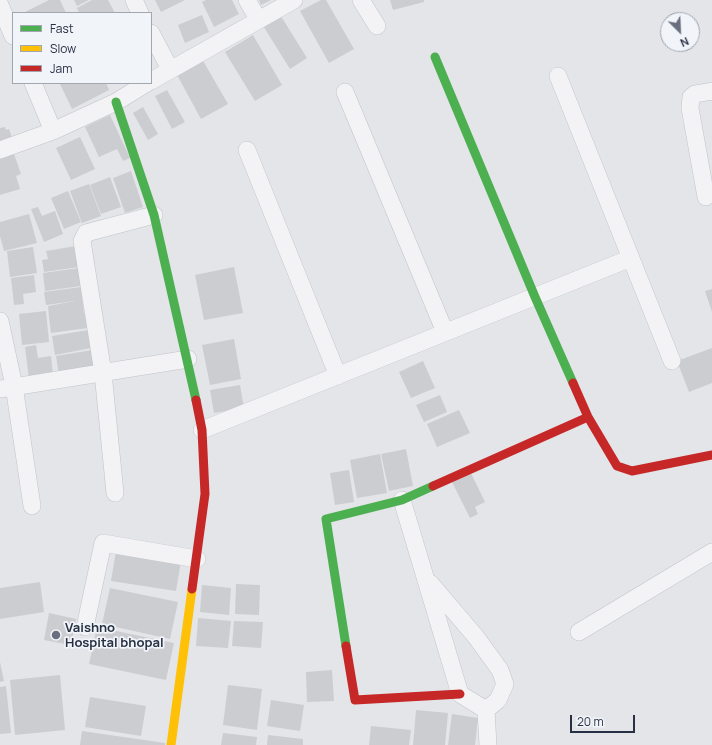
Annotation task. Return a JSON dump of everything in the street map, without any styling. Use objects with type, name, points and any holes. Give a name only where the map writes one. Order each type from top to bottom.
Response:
[{"type":"street","points":[[134,0],[140,12]]},
{"type":"street","points":[[247,0],[258,19]]},
{"type":"street","points":[[152,80],[294,0]]},
{"type":"street","points":[[361,0],[376,26]]},
{"type":"street","points":[[0,5],[12,34]]},
{"type":"street","points":[[152,35],[170,69]]},
{"type":"street","points":[[436,57],[534,297],[588,417],[617,466],[632,471],[712,455]]},
{"type":"street","points":[[558,76],[672,360]]},
{"type":"street","points":[[33,84],[53,131]]},
{"type":"street","points":[[0,150],[53,131],[116,102],[145,84]]},
{"type":"street","points":[[706,197],[690,108],[691,97],[695,94],[712,91]]},
{"type":"street","points":[[345,92],[445,332]]},
{"type":"street","points":[[116,102],[154,215],[188,359],[202,430],[205,494],[171,745]]},
{"type":"street","points":[[247,150],[338,376]]},
{"type":"street","points":[[115,492],[103,373],[82,241],[86,234],[154,215]]},
{"type":"street","points":[[202,430],[631,258]]},
{"type":"street","points":[[0,321],[7,388],[32,506]]},
{"type":"street","points":[[7,388],[188,359]]},
{"type":"street","points":[[486,710],[460,694],[355,700],[326,519],[402,500],[588,417]]},
{"type":"street","points":[[402,500],[460,694]]},
{"type":"street","points":[[85,627],[104,543],[196,559]]},
{"type":"street","points":[[579,632],[712,552]]},
{"type":"street","points":[[426,578],[476,637],[500,670],[505,684],[498,700],[486,710]]},
{"type":"street","points":[[486,710],[488,745]]},
{"type":"building","points":[[49,0],[60,0],[66,12],[25,12]]},
{"type":"building","points":[[74,0],[89,0],[77,6]]},
{"type":"building","points":[[92,0],[108,0],[114,12],[79,12],[77,8]]},
{"type":"building","points":[[155,0],[185,0],[161,12]]},
{"type":"building","points":[[206,0],[232,0],[239,14],[214,27],[202,2]]},
{"type":"building","points":[[259,0],[271,0],[261,5]]},
{"type":"building","points":[[321,0],[326,0],[354,49],[329,63],[300,11]]},
{"type":"building","points":[[390,0],[424,0],[424,2],[393,10]]},
{"type":"building","points":[[279,13],[307,58],[290,69],[262,24]]},
{"type":"building","points":[[202,15],[209,32],[185,43],[178,25]]},
{"type":"building","points":[[253,35],[282,85],[255,101],[225,52]]},
{"type":"building","points":[[202,59],[228,104],[201,119],[176,73]]},
{"type":"building","points":[[60,84],[106,84],[109,90],[72,109]]},
{"type":"building","points":[[167,90],[185,122],[172,129],[155,96]]},
{"type":"building","points":[[143,107],[158,134],[148,140],[133,113]]},
{"type":"building","points":[[110,115],[130,158],[123,161],[117,149],[99,157],[85,127]]},
{"type":"building","points":[[5,127],[6,130],[9,129],[13,140],[0,144],[0,128]]},
{"type":"building","points":[[80,137],[95,169],[71,180],[56,148]]},
{"type":"building","points":[[13,151],[21,174],[16,176],[20,189],[0,195],[0,155]]},
{"type":"building","points":[[131,171],[143,207],[125,213],[113,178]]},
{"type":"building","points":[[110,177],[121,207],[101,214],[90,185]]},
{"type":"building","points":[[89,184],[101,216],[82,223],[70,191]]},
{"type":"building","points":[[68,191],[81,222],[64,229],[51,198]]},
{"type":"building","points":[[38,207],[42,216],[55,211],[63,234],[44,242],[31,209]]},
{"type":"building","points":[[29,214],[37,243],[4,251],[0,236],[0,222]]},
{"type":"building","points":[[76,246],[79,267],[44,272],[42,260],[48,259],[46,251]]},
{"type":"building","points":[[33,247],[37,273],[10,277],[7,251]]},
{"type":"building","points":[[234,267],[243,313],[204,320],[195,275]]},
{"type":"building","points":[[79,268],[81,286],[45,291],[43,273]]},
{"type":"building","points":[[34,275],[36,292],[23,294],[24,304],[14,305],[11,278]]},
{"type":"building","points":[[81,287],[84,314],[86,313],[88,328],[51,333],[48,306],[75,301],[46,305],[44,292]]},
{"type":"building","points":[[712,289],[712,312],[705,291]]},
{"type":"building","points":[[46,311],[49,342],[22,345],[19,314]]},
{"type":"building","points":[[88,330],[91,348],[55,355],[52,336]]},
{"type":"building","points":[[234,339],[241,379],[210,385],[202,345]]},
{"type":"building","points":[[36,345],[38,358],[51,356],[53,375],[29,379],[25,347]]},
{"type":"building","points":[[712,348],[712,383],[689,392],[677,361]]},
{"type":"building","points":[[92,350],[95,369],[59,375],[56,356]]},
{"type":"building","points":[[423,361],[435,388],[411,398],[399,372]]},
{"type":"building","points":[[240,385],[244,408],[214,413],[210,390]]},
{"type":"building","points":[[440,395],[447,412],[424,422],[416,405]]},
{"type":"building","points":[[459,410],[470,433],[437,447],[427,424]]},
{"type":"building","points":[[406,449],[413,486],[389,491],[381,454]]},
{"type":"building","points":[[380,454],[387,493],[357,498],[350,460]]},
{"type":"building","points":[[349,470],[354,502],[335,505],[330,473]]},
{"type":"building","points":[[470,471],[485,502],[475,507],[478,514],[470,518],[451,480]]},
{"type":"building","points":[[116,551],[181,561],[176,591],[111,581]]},
{"type":"building","points":[[40,582],[44,612],[0,619],[0,588]]},
{"type":"building","points":[[236,584],[260,585],[259,615],[235,614]]},
{"type":"building","points":[[202,585],[231,588],[229,615],[200,612]]},
{"type":"building","points":[[110,588],[178,602],[170,639],[102,624]]},
{"type":"building","points":[[49,613],[76,619],[71,645],[44,640]]},
{"type":"building","points":[[198,618],[231,621],[228,648],[196,646]]},
{"type":"building","points":[[234,621],[263,622],[261,648],[232,646]]},
{"type":"building","points":[[97,627],[174,643],[166,680],[89,664]]},
{"type":"building","points":[[0,662],[4,681],[0,682]]},
{"type":"building","points":[[332,670],[334,701],[307,702],[306,672]]},
{"type":"building","points":[[60,675],[65,730],[15,735],[10,680]]},
{"type":"building","points":[[228,685],[262,689],[257,730],[223,725]]},
{"type":"building","points":[[6,686],[11,733],[0,734],[0,687]]},
{"type":"building","points":[[90,697],[146,706],[141,736],[85,727]]},
{"type":"building","points":[[271,700],[304,705],[300,731],[267,726]]},
{"type":"building","points":[[416,710],[448,713],[445,745],[413,745]]},
{"type":"building","points":[[452,714],[478,718],[475,745],[448,745]]},
{"type":"building","points":[[371,726],[411,730],[409,745],[369,745]]},
{"type":"building","points":[[82,731],[165,743],[165,745],[80,745]]},
{"type":"building","points":[[223,733],[257,737],[256,745],[221,745]]},
{"type":"building","points":[[268,735],[303,739],[303,745],[267,745]]},
{"type":"traffic: fast","points":[[435,57],[535,297],[573,383]]},
{"type":"traffic: fast","points":[[116,102],[154,215],[196,400]]},
{"type":"traffic: fast","points":[[346,646],[326,519],[402,500],[433,486]]},
{"type":"traffic: slow","points":[[171,745],[192,589]]},
{"type":"traffic: jam","points":[[573,383],[588,417],[617,466],[632,471],[712,455]]},
{"type":"traffic: jam","points":[[192,589],[205,494],[202,430],[196,400]]},
{"type":"traffic: jam","points":[[433,486],[588,417]]},
{"type":"traffic: jam","points":[[346,646],[355,700],[460,694]]},
{"type":"place","name":"Vaishno Hospital bhopal","points":[[56,635]]}]
